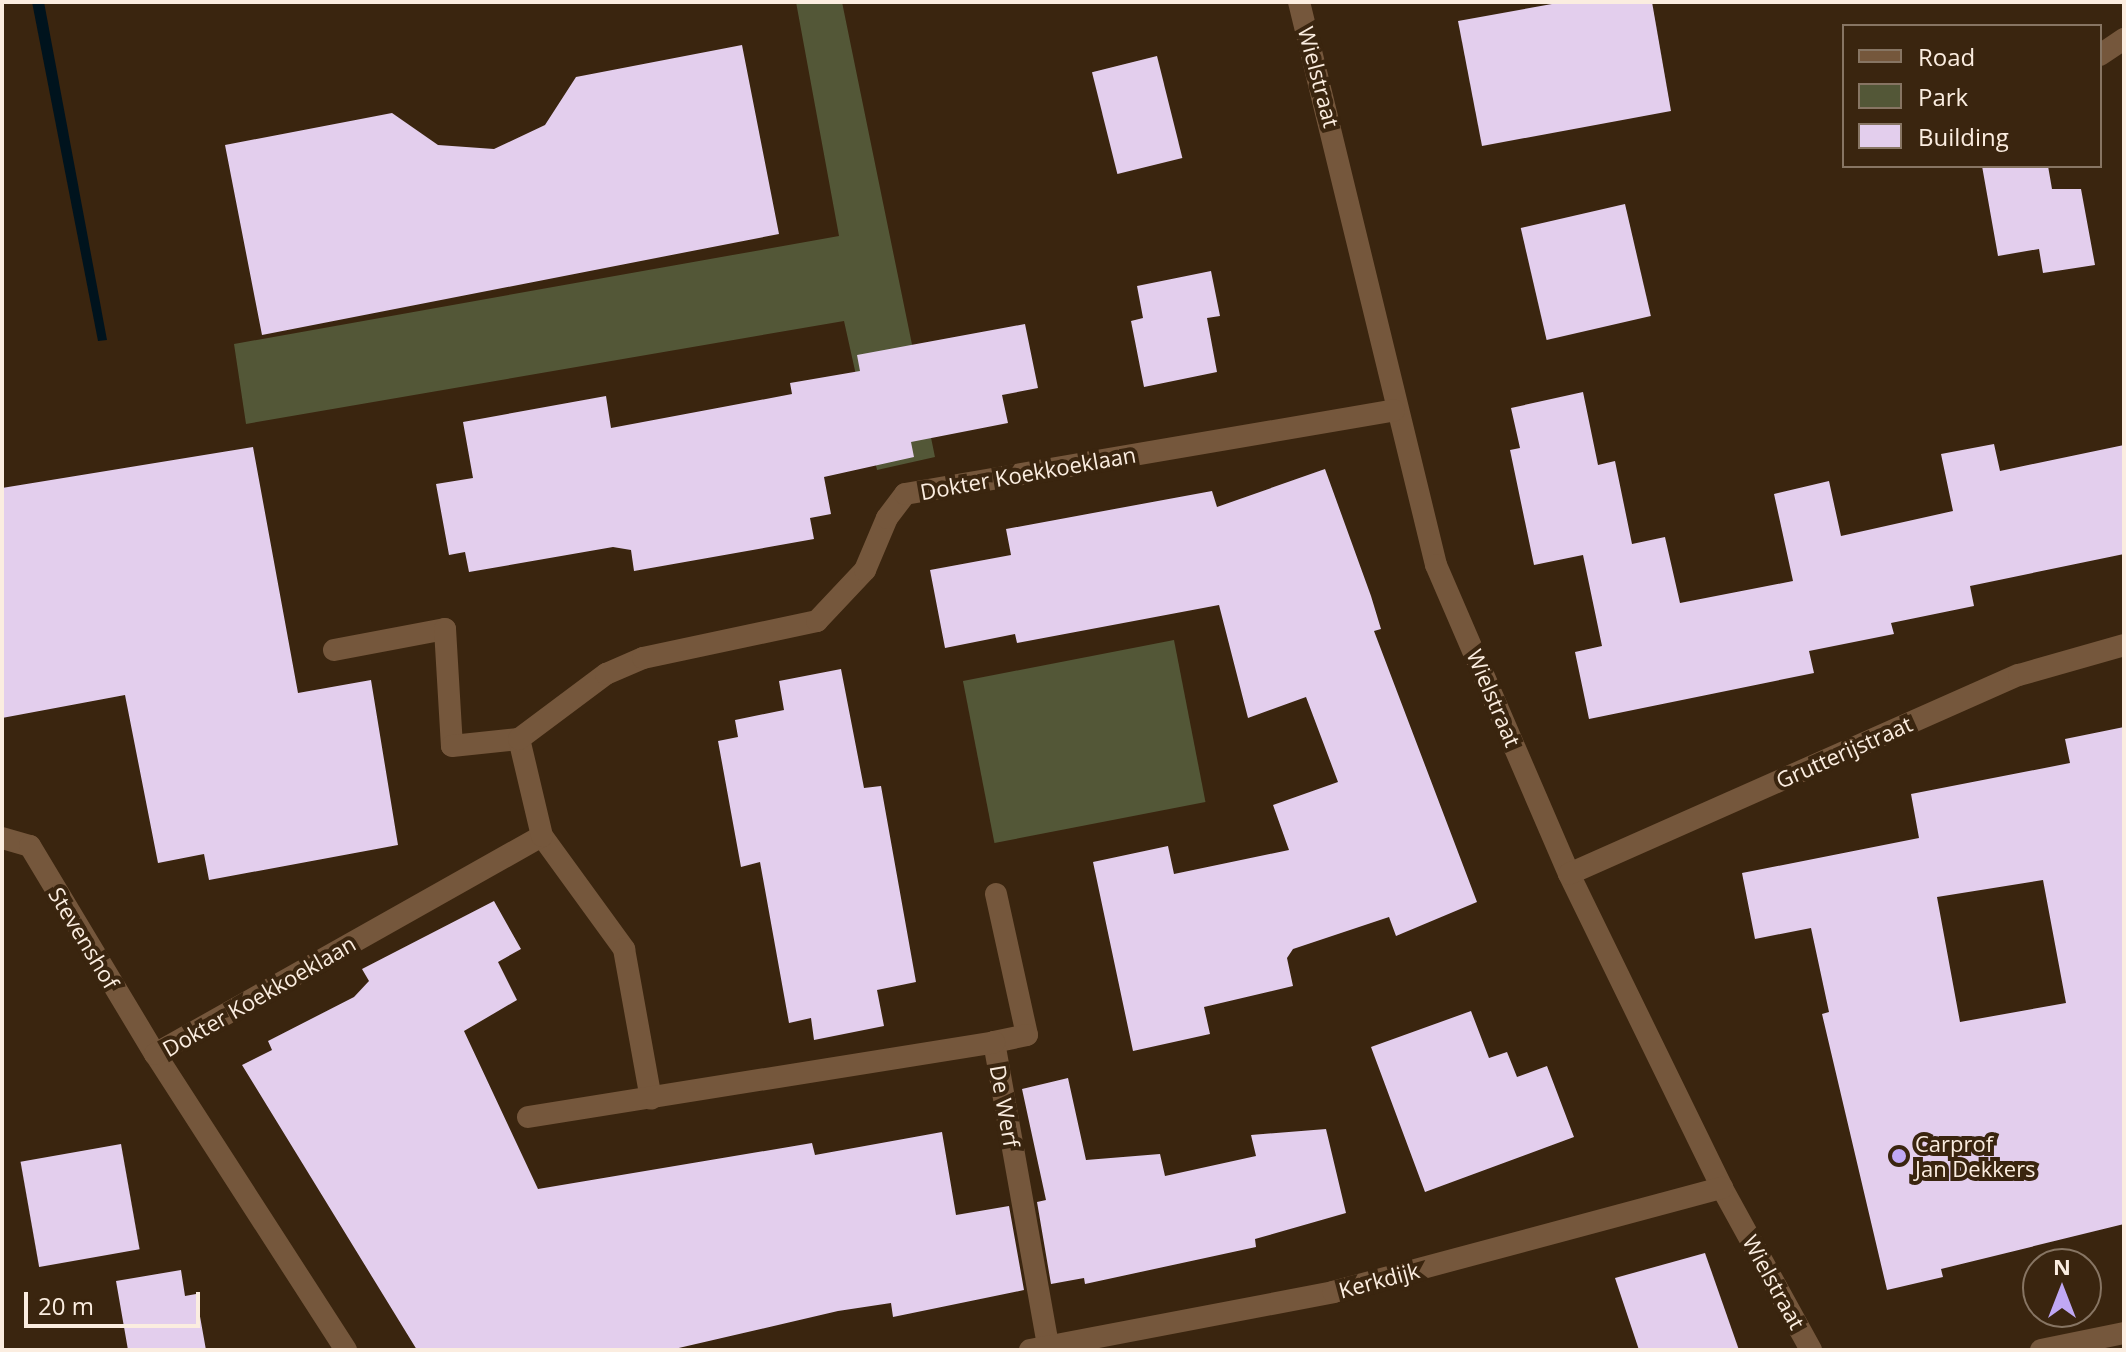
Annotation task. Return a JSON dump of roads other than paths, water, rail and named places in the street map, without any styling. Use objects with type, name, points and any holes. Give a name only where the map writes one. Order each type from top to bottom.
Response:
[{"type":"street","name":"Wielstraat","points":[[1299,2],[1366,258],[1394,410],[1436,565],[1569,874],[1722,1188],[1811,1350]]},
{"type":"street","points":[[2102,54],[2124,39]]},
{"type":"street","name":"Dokter Koekkoeklaan","points":[[519,739],[606,674],[643,658],[817,621],[865,570],[887,518],[905,494],[1394,410]]},
{"type":"street","points":[[334,650],[445,629],[452,746],[519,739],[542,836],[624,949],[651,1099]]},
{"type":"street","name":"Grutterijstraat","points":[[1569,874],[2019,675],[2124,645]]},
{"type":"street","name":"Dokter Koekkoeklaan","points":[[346,1350],[155,1054],[542,836]]},
{"type":"street","name":"Stevenshof","points":[[2,838],[30,846],[155,1054]]},
{"type":"street","name":"De Werf","points":[[996,894],[1027,1035],[994,1042],[1039,1348]]},
{"type":"street","points":[[528,1117],[994,1042]]},
{"type":"street","name":"Kerkdijk","points":[[1039,1348],[1333,1292],[1722,1188]]},
{"type":"street","points":[[2041,1350],[2124,1333]]},
{"type":"water","points":[[32,2],[44,2],[107,340],[98,341]]},
{"type":"place","name":"Carprof Jan Dekkers","points":[[1899,1156]]}]
